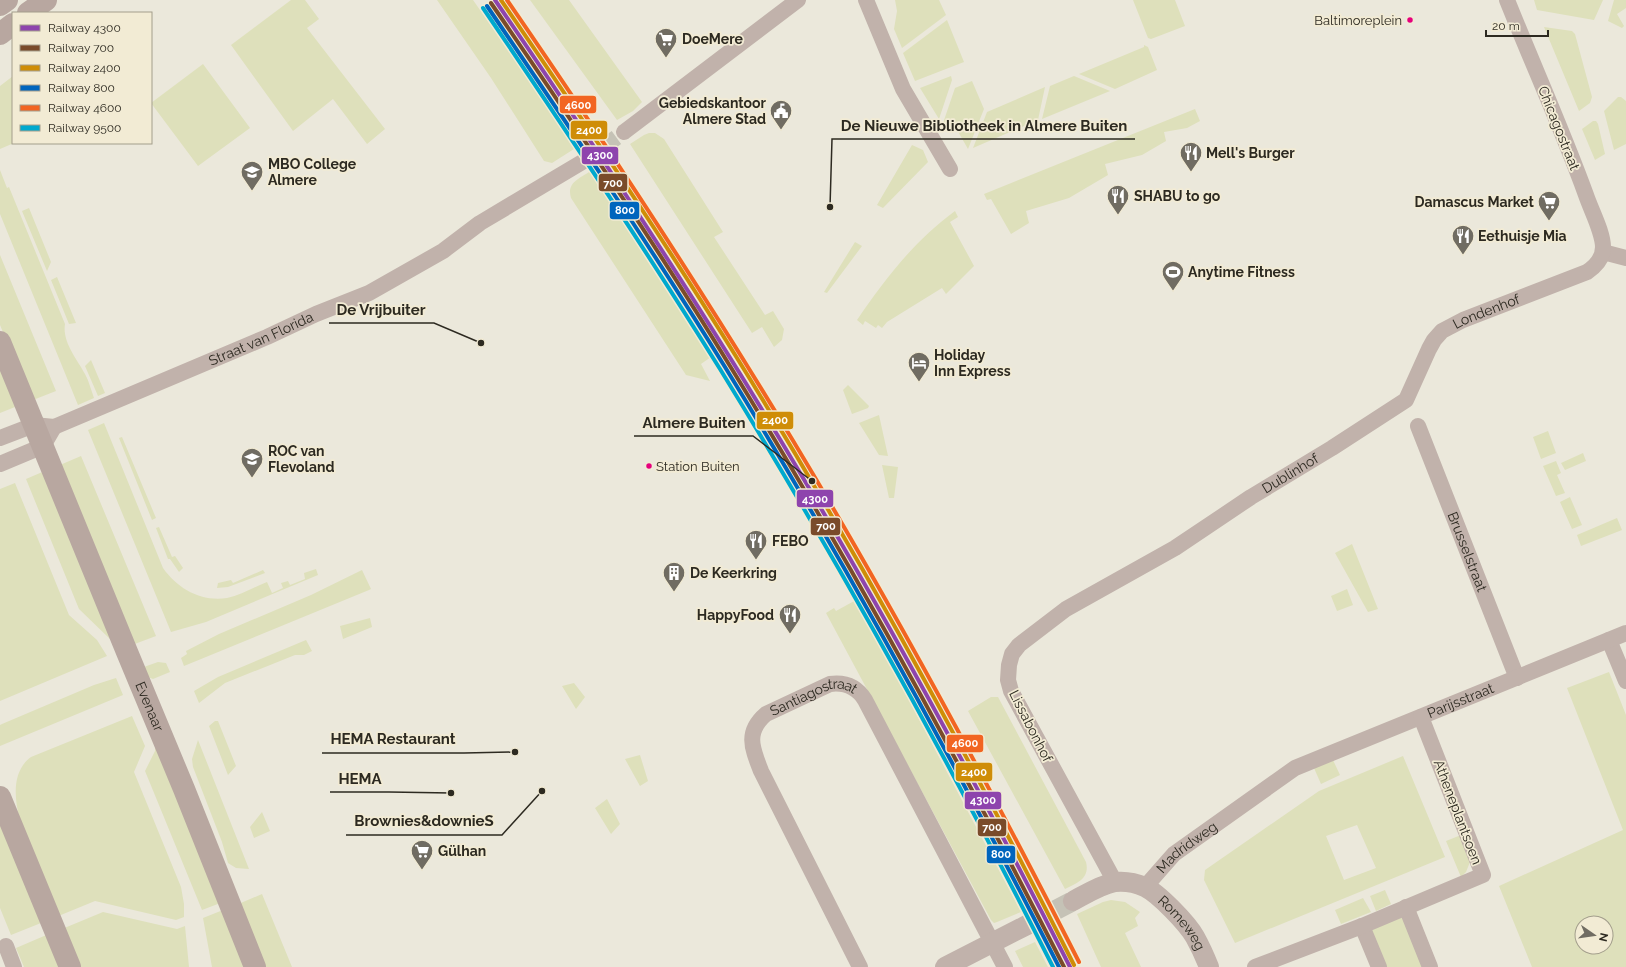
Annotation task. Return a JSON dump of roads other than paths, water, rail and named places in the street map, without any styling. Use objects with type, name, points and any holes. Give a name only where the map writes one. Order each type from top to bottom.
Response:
[{"type":"main road","points":[[0,5],[6,0]]},
{"type":"main road","points":[[29,12],[46,0]]},
{"type":"main road","points":[[0,34],[12,25]]},
{"type":"main road","name":"Evenaar","points":[[0,342],[44,426],[43,446],[184,789],[255,967]]},
{"type":"main road","points":[[0,797],[70,967]]},
{"type":"street","points":[[624,132],[798,0]]},
{"type":"street","points":[[866,0],[903,90],[950,169]]},
{"type":"street","name":"Chicagostraat","points":[[1507,0],[1581,180],[1602,238],[1602,255]]},
{"type":"street","name":"Straat van Florida","points":[[44,426],[267,337],[316,314],[369,293],[443,250],[480,223],[584,161]]},
{"type":"street","points":[[1602,255],[1626,258]]},
{"type":"street","name":"Londenhof","points":[[1406,400],[1429,349],[1434,340],[1442,331],[1457,323],[1587,272],[1594,267],[1602,255]]},
{"type":"street","name":"Dublinhof","points":[[1175,548],[1251,497],[1332,448],[1406,400]]},
{"type":"street","points":[[0,438],[44,426]]},
{"type":"street","name":"Brusselstraat","points":[[1418,426],[1517,678]]},
{"type":"street","points":[[0,464],[43,446]]},
{"type":"street","name":"Lissabonhof","points":[[1115,882],[1018,706],[1008,680],[1009,665],[1012,654],[1018,645],[1066,609],[1175,548]]},
{"type":"street","name":"Parijsstraat","points":[[1295,768],[1626,633]]},
{"type":"street","points":[[1609,640],[1626,682]]},
{"type":"street","name":"Santiagostraat","points":[[860,967],[761,771],[752,747],[754,727],[766,714],[830,684],[843,684],[850,686],[862,695],[1005,967]]},
{"type":"street","name":"Atheneplantsoen","points":[[1255,967],[1362,926],[1483,875],[1421,717]]},
{"type":"street","name":"Madridweg","points":[[1145,887],[1174,854],[1295,768]]},
{"type":"street","points":[[1073,901],[1105,885],[1115,882],[1134,883],[1145,887]]},
{"type":"street","name":"Romeweg","points":[[1145,887],[1154,893],[1188,927],[1210,967]]},
{"type":"street","points":[[1406,907],[1430,967]]},
{"type":"street","points":[[945,967],[1027,925]]},
{"type":"street","points":[[1362,926],[1379,967]]},
{"type":"street","points":[[6,946],[14,967]]},
{"type":"tunnel","points":[[584,161],[624,132]]},
{"type":"tunnel","points":[[1027,925],[1073,901]]},
{"type":"rail line","name":"4300","points":[[495,0],[643,221],[715,333],[784,446],[859,574],[932,704],[1070,967]]},
{"type":"rail line","name":"2400","points":[[501,0],[651,223],[709,313],[782,432],[870,582],[954,734],[1074,965]]},
{"type":"rail line","name":"4600","points":[[507,0],[581,108],[653,218],[792,439],[868,568],[940,698],[1011,830],[1079,962]]},
{"type":"rail line","name":"700","points":[[491,3],[583,137],[643,228],[775,439],[903,663],[985,814],[1064,967]]},
{"type":"rail line","name":"800","points":[[487,6],[638,230],[770,440],[898,664],[980,815],[1059,967]]},
{"type":"rail line","name":"9500","points":[[483,8],[574,142],[691,323],[765,442],[893,665],[974,815],[1053,967]]},
{"type":"place","name":"Baltimoreplein","points":[[1410,20]]},
{"type":"place","name":"DoeMere","points":[[666,58]]},
{"type":"place","name":"Gebiedskantoor Almere Stad","points":[[781,130]]},
{"type":"place","name":"Mell's Burger","points":[[1191,172]]},
{"type":"place","name":"MBO College Almere","points":[[252,192]]},
{"type":"place","name":"De Nieuwe Bibliotheek in Almere Buiten","points":[[830,207]]},
{"type":"place","name":"SHABU to go","points":[[1118,216]]},
{"type":"place","name":"Damascus Market","points":[[1549,222]]},
{"type":"place","name":"Eethuisje Mia","points":[[1463,256]]},
{"type":"place","name":"Anytime Fitness","points":[[1173,292]]},
{"type":"place","name":"De Vrijbuiter","points":[[481,343]]},
{"type":"place","name":"Holiday Inn Express","points":[[919,382]]},
{"type":"place","name":"Station Buiten","points":[[649,466]]},
{"type":"place","name":"ROC van Flevoland","points":[[252,478]]},
{"type":"place","name":"Almere Buiten","points":[[812,481]]},
{"type":"place","name":"FEBO","points":[[756,560]]},
{"type":"place","name":"De Keerkring","points":[[674,592]]},
{"type":"place","name":"HappyFood","points":[[790,634]]},
{"type":"place","name":"HEMA Restaurant","points":[[515,752]]},
{"type":"place","name":"Brownies&downieS","points":[[542,791]]},
{"type":"place","name":"HEMA","points":[[451,793]]},
{"type":"place","name":"Gülhan","points":[[422,870]]}]
